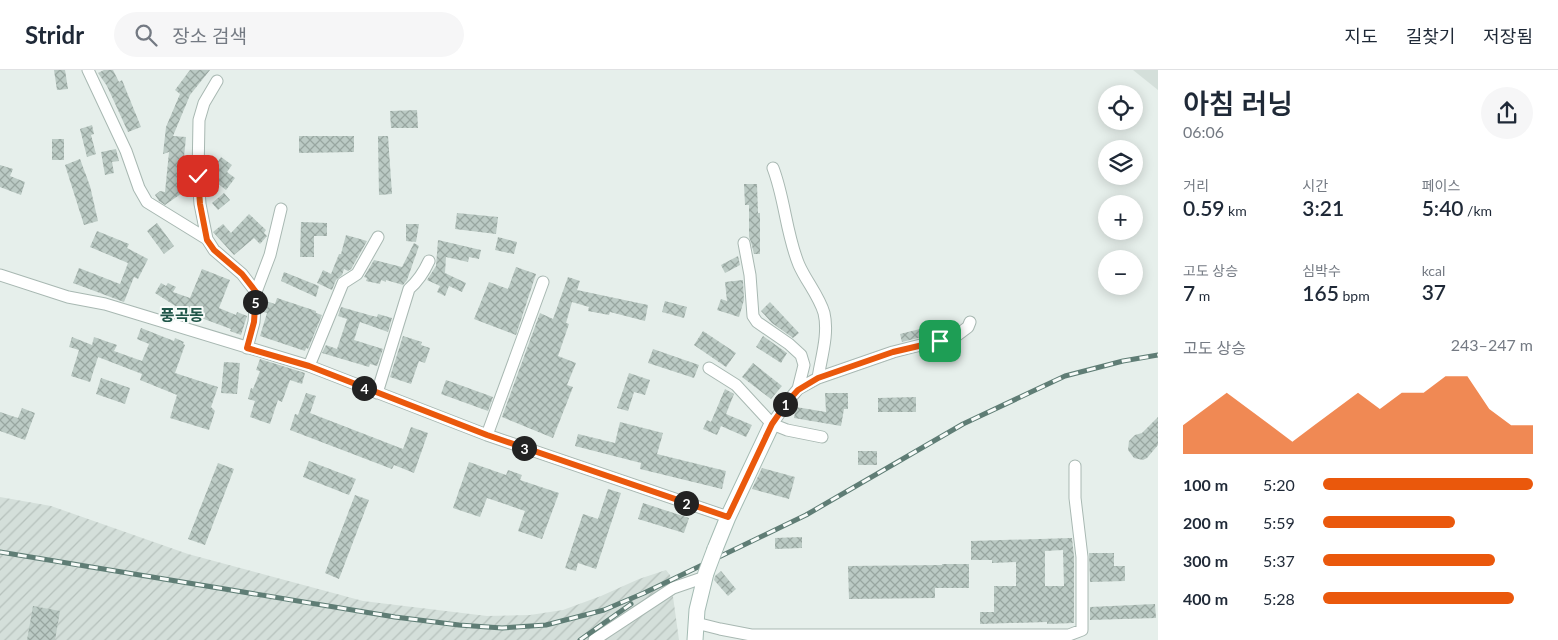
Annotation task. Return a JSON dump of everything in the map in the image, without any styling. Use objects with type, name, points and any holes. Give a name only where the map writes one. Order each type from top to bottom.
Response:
[{"type":"street","points":[[88,70],[126,151],[139,188],[147,202],[207,240],[214,250],[242,274],[256,292]]},
{"type":"street","points":[[207,240],[200,204],[198,176],[199,120],[204,103],[217,81]]},
{"type":"street","points":[[773,168],[799,265],[824,313],[826,333],[818,378]]},
{"type":"street","points":[[247,348],[254,322],[256,292],[270,255],[281,210]]},
{"type":"street","points":[[309,366],[342,283],[357,274],[378,237]]},
{"type":"street","points":[[744,243],[750,275],[753,316],[757,322],[789,344],[801,355],[804,365],[798,390]]},
{"type":"street","points":[[376,393],[408,289],[416,283],[425,271],[429,261]]},
{"type":"street","points":[[0,275],[68,297],[105,304],[309,366],[487,435],[728,517]]},
{"type":"street","points":[[487,435],[543,282]]},
{"type":"street","points":[[695,640],[697,610],[715,549],[772,424],[788,401],[798,390],[818,378],[893,352],[956,336],[968,327],[970,322]]},
{"type":"street","points":[[710,368],[736,386],[772,424],[787,430],[822,437]]},
{"type":"street","points":[[696,623],[751,635],[962,637],[1069,634],[1082,630],[1082,557],[1074,498],[1075,466]]},
{"type":"street","points":[[594,640],[674,588],[706,575]]},
{"type":"shaded area","points":[[1133,70],[1158,70],[1158,90]]},
{"type":"shaded area","points":[[0,497],[51,506],[188,554],[363,601],[487,616],[530,615],[563,610],[666,570],[670,575],[679,640],[0,640]]},
{"type":"building","points":[[54,70],[65,70],[68,89],[57,90]]},
{"type":"building","points":[[104,70],[113,70],[119,82],[122,80],[141,127],[128,132],[107,86],[98,73]]},
{"type":"building","points":[[190,70],[210,70],[190,95],[173,136],[186,137],[181,187],[185,191],[165,205],[155,195],[160,191],[165,192],[169,152],[163,154],[166,127],[180,94],[175,90]]},
{"type":"building","points":[[417,110],[418,128],[391,128],[390,111]]},
{"type":"building","points":[[92,125],[94,134],[91,135],[96,154],[87,157],[80,129]]},
{"type":"building","points":[[299,136],[354,136],[354,152],[299,153]]},
{"type":"building","points":[[378,136],[388,136],[392,194],[379,195]]},
{"type":"building","points":[[52,139],[64,139],[64,160],[52,160]]},
{"type":"building","points":[[116,149],[119,161],[112,162],[114,173],[105,175],[101,152]]},
{"type":"building","points":[[221,157],[232,165],[227,172],[235,178],[226,190],[208,176]]},
{"type":"building","points":[[80,159],[90,186],[98,221],[84,225],[65,165]]},
{"type":"building","points":[[0,165],[13,169],[10,176],[25,182],[21,195],[0,187]]},
{"type":"building","points":[[744,184],[757,184],[758,213],[760,213],[760,254],[754,254],[749,237],[749,205],[745,205]]},
{"type":"building","points":[[224,193],[230,200],[218,210],[212,203]]},
{"type":"building","points":[[457,213],[498,217],[496,234],[455,229]]},
{"type":"building","points":[[249,214],[266,230],[264,233],[267,236],[260,244],[254,238],[234,255],[213,232],[223,224],[231,233]]},
{"type":"building","points":[[301,222],[327,223],[327,236],[314,236],[314,257],[300,257]]},
{"type":"building","points":[[157,223],[174,246],[164,254],[147,231]]},
{"type":"building","points":[[406,224],[419,224],[416,242],[406,241]]},
{"type":"building","points":[[97,231],[129,244],[127,248],[148,259],[138,279],[134,277],[124,302],[73,283],[79,268],[120,284],[128,263],[90,247]]},
{"type":"building","points":[[346,235],[367,241],[351,269],[348,271],[344,269],[332,290],[317,283],[323,270],[331,274],[339,254],[341,254]]},
{"type":"building","points":[[498,237],[517,242],[514,254],[495,250]]},
{"type":"building","points":[[438,240],[481,250],[479,259],[469,257],[468,262],[446,257],[445,273],[466,283],[462,292],[449,286],[445,296],[437,292],[440,286],[427,280],[436,266]]},
{"type":"building","points":[[414,243],[419,246],[407,280],[403,285],[386,280],[386,282],[381,280],[380,284],[366,281],[367,278],[364,277],[374,260],[402,267]]},
{"type":"building","points":[[738,256],[740,265],[725,273],[721,265]]},
{"type":"building","points":[[516,267],[536,274],[516,335],[474,319],[489,282],[508,289]]},
{"type":"building","points":[[202,269],[230,280],[219,308],[236,315],[237,312],[247,316],[241,335],[230,331],[231,329],[177,309],[177,307],[155,293],[161,283],[166,286],[168,283],[176,287],[173,292],[190,298]]},
{"type":"building","points":[[284,272],[319,286],[316,297],[281,281]]},
{"type":"building","points":[[568,277],[580,281],[577,290],[648,305],[645,321],[610,312],[609,315],[588,311],[589,307],[572,302],[566,323],[569,324],[558,356],[576,363],[567,385],[573,387],[553,438],[502,417],[540,313],[553,319]]},
{"type":"building","points":[[743,280],[744,300],[739,317],[717,310],[721,299],[727,301],[725,282]]},
{"type":"building","points":[[277,298],[316,311],[316,313],[322,315],[308,349],[306,348],[305,351],[260,336],[267,313],[263,312],[266,301],[275,304]]},
{"type":"building","points":[[665,301],[687,307],[684,318],[662,312]]},
{"type":"building","points":[[770,302],[799,333],[793,338],[772,323],[761,311]]},
{"type":"building","points":[[341,307],[377,317],[378,314],[392,318],[388,332],[360,322],[354,340],[383,349],[377,366],[370,364],[369,367],[322,353],[326,345],[337,349],[347,319],[338,316]]},
{"type":"building","points":[[940,324],[942,332],[902,342],[900,334]]},
{"type":"building","points":[[141,328],[174,341],[175,338],[184,342],[183,344],[185,345],[175,373],[218,387],[211,407],[215,411],[209,430],[170,418],[177,395],[140,380],[142,374],[98,357],[90,382],[71,376],[79,350],[69,347],[72,337],[92,345],[94,337],[117,345],[114,351],[142,361],[149,344],[137,339]]},
{"type":"building","points":[[703,331],[736,353],[726,367],[694,345]]},
{"type":"building","points":[[403,336],[422,342],[421,345],[430,348],[425,363],[419,361],[411,384],[390,377]]},
{"type":"building","points":[[763,336],[787,353],[781,363],[756,347]]},
{"type":"building","points":[[653,349],[699,365],[694,378],[648,363]]},
{"type":"building","points":[[260,359],[305,373],[302,384],[290,380],[282,402],[278,400],[270,424],[250,417],[255,401],[248,399],[251,388],[253,389],[260,371],[256,370]]},
{"type":"building","points":[[224,362],[240,363],[237,394],[221,393]]},
{"type":"building","points":[[753,363],[782,386],[771,399],[742,377]]},
{"type":"building","points":[[629,373],[650,380],[645,395],[634,392],[628,411],[617,408]]},
{"type":"building","points":[[101,378],[130,388],[125,404],[96,394]]},
{"type":"building","points":[[446,380],[493,397],[488,411],[441,394]]},
{"type":"building","points":[[725,389],[734,394],[726,414],[752,425],[746,437],[721,426],[717,435],[703,429],[707,420],[711,422]]},
{"type":"building","points":[[306,393],[316,396],[310,413],[403,449],[411,427],[428,433],[414,473],[394,465],[392,469],[290,430],[295,414],[298,415]]},
{"type":"building","points":[[825,393],[848,393],[848,409],[844,409],[841,426],[794,418],[796,407],[826,412]]},
{"type":"building","points":[[916,397],[916,412],[878,412],[878,398]]},
{"type":"building","points":[[22,408],[35,413],[25,440],[0,431],[0,412],[18,418]]},
{"type":"building","points":[[1158,417],[1158,445],[1147,458],[1143,460],[1134,458],[1128,450],[1129,441],[1135,435],[1142,433]]},
{"type":"building","points":[[620,422],[663,433],[657,454],[726,471],[722,489],[640,469],[641,463],[575,446],[578,434],[615,443]]},
{"type":"building","points":[[858,451],[877,451],[877,465],[858,465]]},
{"type":"building","points":[[309,461],[356,479],[349,495],[303,477]]},
{"type":"building","points":[[469,462],[506,475],[508,470],[522,475],[520,480],[559,493],[542,539],[518,531],[525,511],[487,498],[480,517],[453,508]]},
{"type":"building","points":[[218,463],[234,469],[205,545],[188,539]]},
{"type":"building","points":[[762,468],[795,477],[789,499],[752,489]]},
{"type":"building","points":[[608,489],[621,493],[596,569],[578,563],[576,571],[565,568],[583,514],[598,519]]},
{"type":"building","points":[[355,495],[369,500],[339,579],[325,573]]},
{"type":"building","points":[[643,503],[689,518],[684,533],[638,519]]},
{"type":"building","points":[[802,537],[802,548],[775,549],[775,538]]},
{"type":"building","points":[[1072,538],[1074,557],[1074,623],[980,624],[980,612],[994,612],[994,586],[1016,586],[1016,562],[992,563],[992,560],[971,560],[971,541]],"holes":[[[1063,550],[1064,586],[1045,586],[1045,551]]]},
{"type":"building","points":[[1089,553],[1114,553],[1114,566],[1125,566],[1125,581],[1090,582]]},
{"type":"building","points":[[969,564],[969,588],[935,588],[935,598],[849,599],[848,566]]},
{"type":"building","points":[[721,571],[736,589],[728,596],[714,580],[715,576]]},
{"type":"building","points":[[1155,604],[1156,618],[1090,620],[1090,607]]},
{"type":"building","points":[[33,606],[60,611],[55,640],[27,640]]},
{"type":"railway","points":[[0,552],[395,617],[502,628],[546,625],[604,610],[644,593],[806,515],[963,424],[1065,376],[1123,361],[1158,355]]},
{"type":"railway","points":[[580,640],[631,604]]},
{"type":"district","name":"풍곡동","points":[[182,314]]},
{"type":"route","points":[[198,176],[200,204],[207,240],[214,250],[242,274],[256,292],[254,322],[247,348],[309,366],[487,435],[728,517],[772,424],[798,390],[818,378],[893,352],[940,341]]}]
